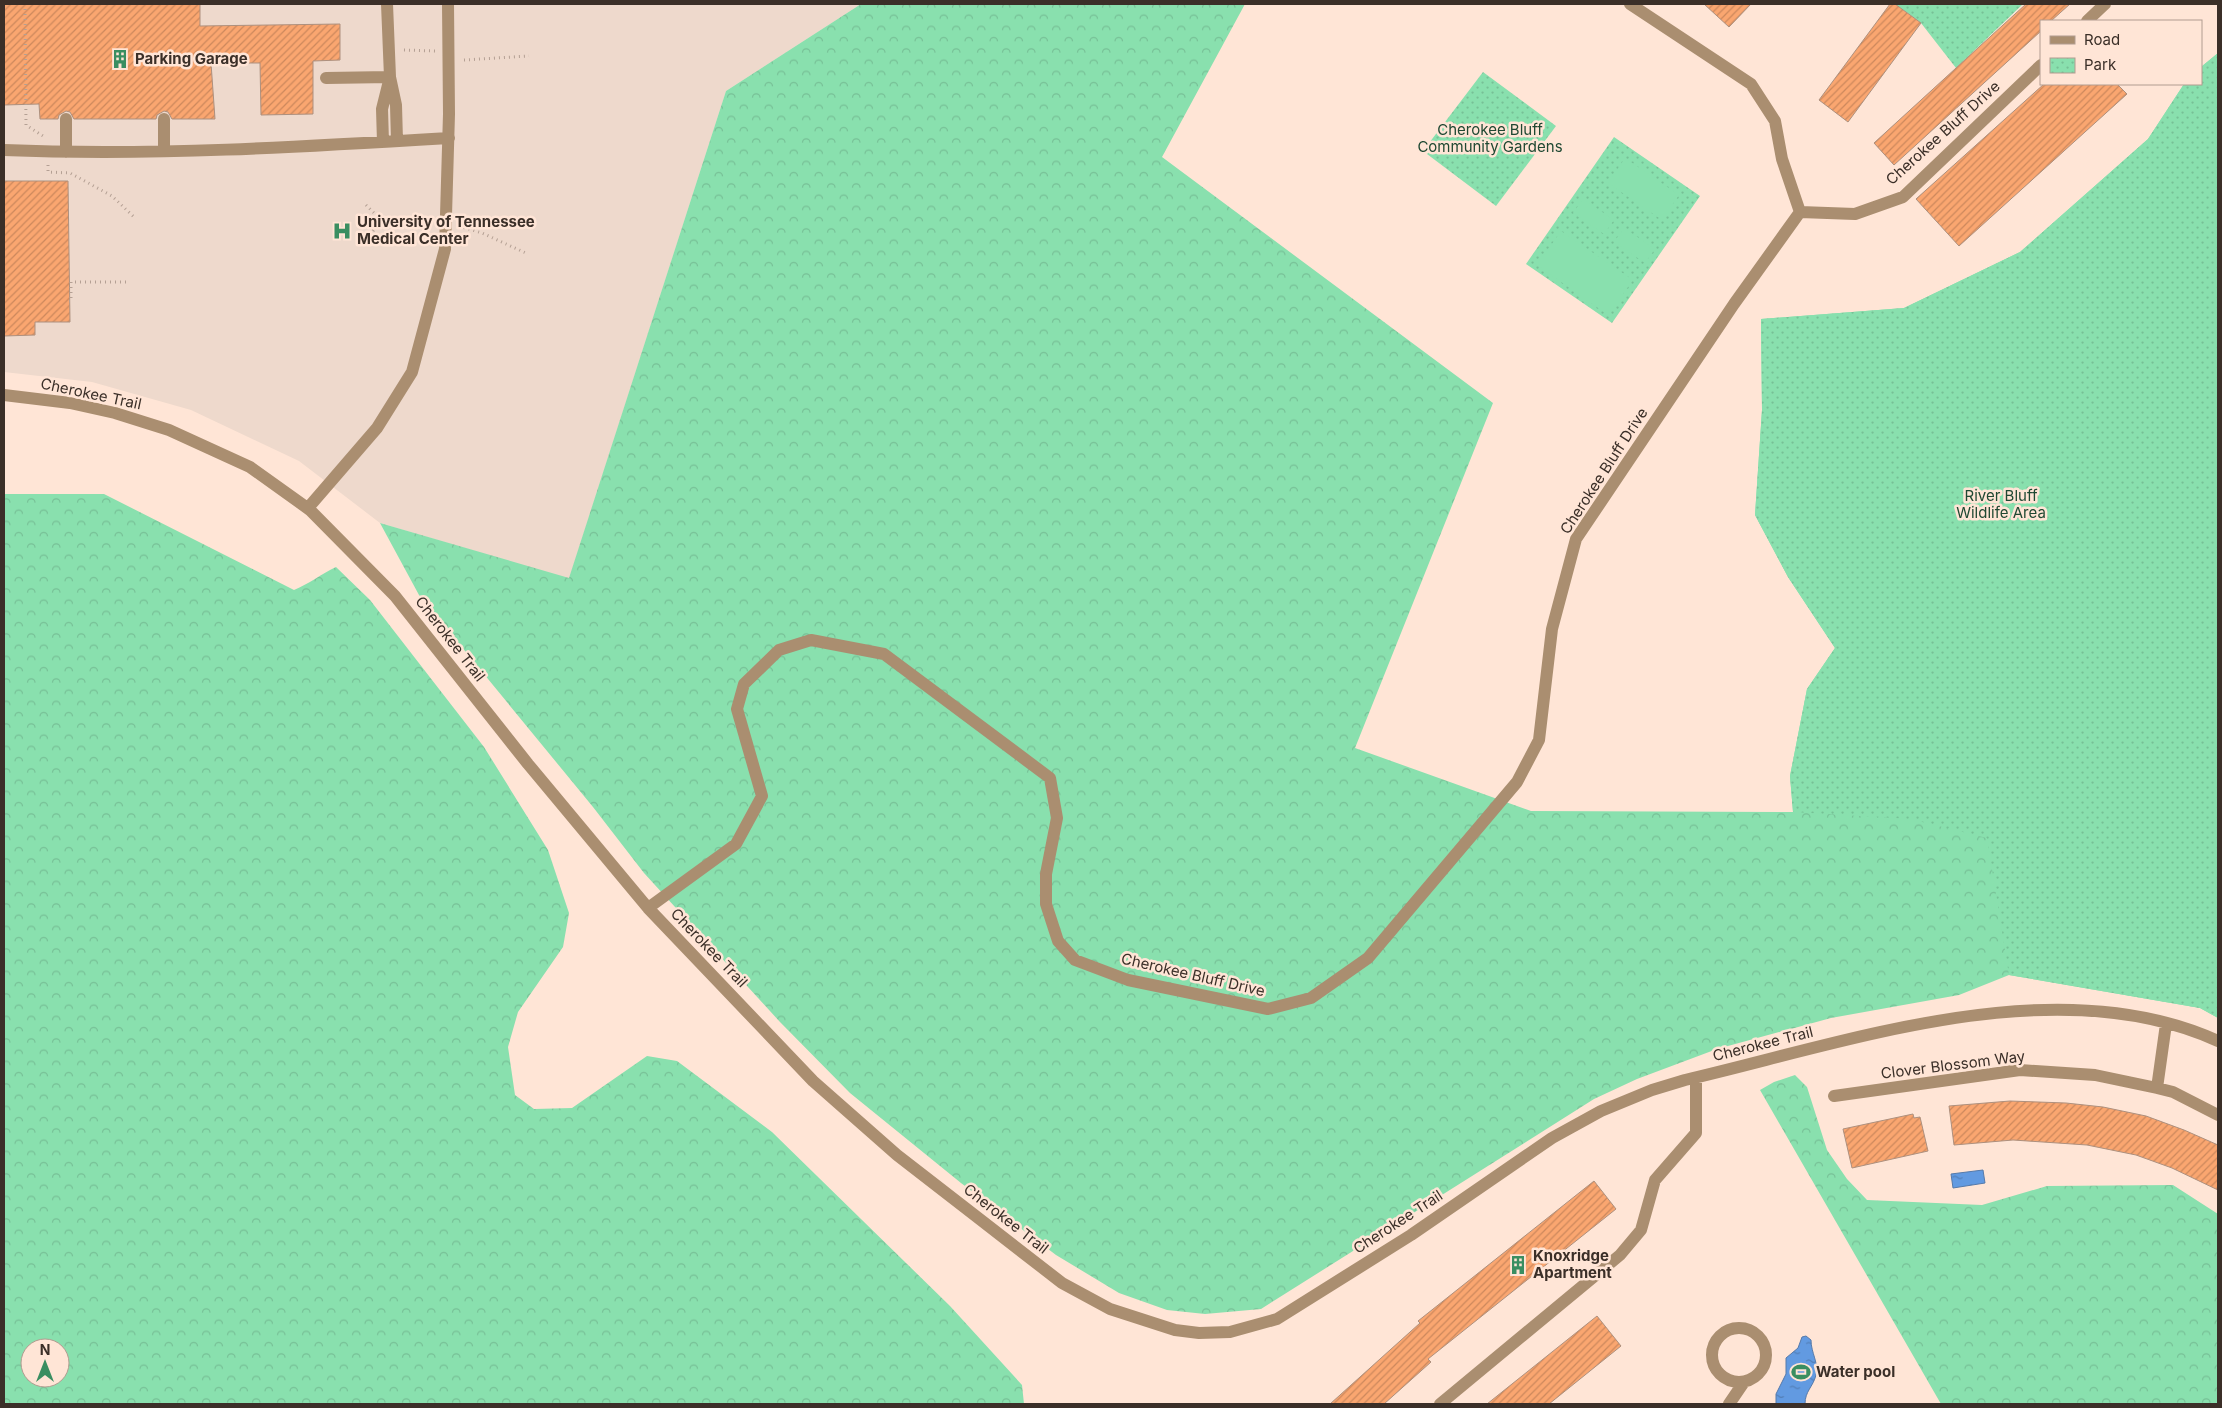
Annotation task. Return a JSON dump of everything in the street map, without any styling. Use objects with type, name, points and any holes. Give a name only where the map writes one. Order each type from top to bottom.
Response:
[{"type":"street","points":[[387,4],[390,77],[396,105],[397,141]]},
{"type":"street","points":[[308,508],[377,428],[412,372],[445,249],[449,138],[448,4]]},
{"type":"street","points":[[1630,4],[1751,84],[1775,121],[1782,159],[1800,212]]},
{"type":"street","points":[[2088,20],[2105,4]]},
{"type":"street","name":"Cherokee Bluff Drive","points":[[648,908],[736,844],[762,796],[736,709],[744,684],[779,650],[811,640],[884,654],[1050,778],[1057,818],[1046,874],[1046,904],[1058,940],[1075,960],[1128,980],[1268,1008],[1311,998],[1368,958],[1517,782],[1539,740],[1552,629],[1576,539],[1734,304],[1800,212],[1855,214],[1903,197],[2040,66]]},
{"type":"street","points":[[326,78],[390,77]]},
{"type":"street","points":[[383,142],[382,109],[390,77]]},
{"type":"street","points":[[164,119],[164,151]]},
{"type":"street","points":[[66,120],[66,152]]},
{"type":"street","points":[[4,150],[66,152],[245,150],[449,138]]},
{"type":"street","name":"Cherokee Trail","points":[[4,395],[70,403],[115,413],[169,430],[250,467],[308,508],[395,596],[528,764],[648,908],[813,1081],[897,1155],[1062,1283],[1110,1309],[1175,1330],[1199,1333],[1230,1332],[1277,1319],[1411,1235],[1552,1138],[1601,1111],[1652,1090],[1915,1025],[1994,1012],[2072,1009],[2118,1013],[2166,1024],[2218,1041]]},
{"type":"street","points":[[2157,1088],[2166,1024]]},
{"type":"street","name":"Clover Blossom Way","points":[[1834,1096],[2020,1070],[2095,1075],[2157,1088],[2173,1092],[2218,1115]]},
{"type":"street","points":[[1440,1404],[1620,1255],[1641,1230],[1655,1180],[1696,1133],[1696,1078]]},
{"type":"street","points":[[1729,1404],[1744,1382],[1760,1373],[1766,1357],[1766,1348],[1756,1333],[1749,1329],[1731,1328],[1716,1339],[1712,1347],[1713,1366],[1726,1379],[1744,1382]]},
{"type":"path","points":[[366,205],[381,220]]},
{"type":"path","points":[[69,301],[71,301],[71,282],[130,282]]},
{"type":"shaded area","name":"University of Tennessee Medical Center","points":[[4,4],[861,4],[726,91],[569,579],[380,523],[299,461],[191,410],[92,382],[4,372]]},
{"type":"green space","points":[[861,4],[1245,4],[1162,157],[1493,403],[1355,748],[1531,811],[1793,812],[1790,776],[1807,689],[1835,648],[1788,577],[1755,515],[1762,410],[1761,319],[1904,308],[2020,252],[2148,139],[2183,85],[2202,85],[2202,66],[2218,53],[2218,1018],[2200,1008],[2009,975],[1959,995],[1831,1018],[1717,1049],[1637,1079],[1594,1099],[1261,1309],[1205,1314],[1167,1310],[1119,1293],[1056,1255],[961,1183],[850,1093],[780,1022],[644,873],[593,807],[419,595],[380,523],[569,578],[726,91]]},
{"type":"green space","points":[[1895,4],[2023,4],[1956,68],[1921,23]]},
{"type":"green space","name":"River Bluff Wildlife Area","points":[[2218,53],[2218,1018],[2200,1008],[2009,975],[1987,838],[1910,819],[1793,812],[1790,776],[1807,689],[1835,648],[1788,577],[1755,515],[1762,410],[1761,319],[1904,308],[2020,252],[2148,139],[2183,85],[2202,85],[2202,66]]},
{"type":"green space","name":"Cherokee Bluff Community Gardens","points":[[1483,72],[1556,126],[1496,206],[1423,151]]},
{"type":"green space","points":[[1614,137],[1700,196],[1612,323],[1526,264]]},
{"type":"green space","points":[[1625,158],[1679,195],[1662,220],[1608,183]]},
{"type":"green space","points":[[1583,199],[1614,220],[1604,234],[1573,213]]},
{"type":"green space","points":[[1624,228],[1655,249],[1645,263],[1614,242]]},
{"type":"green space","points":[[1561,231],[1633,280],[1608,315],[1537,265]]},
{"type":"green space","points":[[4,494],[104,494],[294,590],[336,567],[370,600],[484,747],[548,850],[569,913],[563,947],[518,1012],[508,1047],[515,1095],[534,1109],[572,1108],[647,1056],[677,1061],[772,1132],[950,1306],[1022,1385],[1024,1404],[4,1404]]},
{"type":"green space","points":[[1795,1075],[1807,1087],[1827,1150],[1847,1179],[1867,1200],[1982,1205],[2047,1186],[2173,1185],[2218,1214],[2218,1404],[1941,1404],[1760,1090],[1774,1082]]},
{"type":"water","points":[[1983,1170],[1985,1183],[1953,1188],[1951,1174]]},
{"type":"water","name":"Water pool","points":[[1806,1336],[1811,1340],[1817,1371],[1806,1396],[1805,1404],[1776,1404],[1776,1394],[1786,1374],[1786,1358],[1798,1348],[1802,1337]]},
{"type":"building","name":"Parking Garage","points":[[4,4],[200,4],[200,26],[340,24],[340,60],[313,61],[313,114],[261,115],[260,63],[211,63],[215,119],[172,119],[168,112],[164,111],[157,115],[156,119],[74,119],[70,112],[66,111],[59,115],[58,119],[40,119],[39,104],[4,105]]},
{"type":"building","points":[[1704,4],[1751,4],[1729,27]]},
{"type":"building","points":[[1890,4],[1895,4],[1921,23],[1848,122],[1819,100]]},
{"type":"building","points":[[2026,4],[2070,4],[2052,20],[2040,20],[2040,32],[1894,165],[1874,143]]},
{"type":"building","points":[[2043,85],[2118,85],[2127,94],[1959,246],[1916,199]]},
{"type":"building","points":[[4,181],[68,181],[70,322],[35,322],[35,335],[4,336]]},
{"type":"building","points":[[2010,1101],[2066,1103],[2103,1107],[2146,1116],[2184,1130],[2218,1145],[2218,1190],[2172,1168],[2136,1155],[2087,1145],[2013,1140],[1954,1145],[1949,1106]]},
{"type":"building","points":[[1913,1114],[1914,1118],[1920,1117],[1928,1151],[1852,1168],[1843,1129]]},
{"type":"building","name":"Knoxridge Apartment","points":[[1594,1181],[1616,1209],[1428,1359],[1431,1362],[1384,1404],[1330,1404],[1420,1323],[1418,1321]]},
{"type":"building","name":"Knoxridge Apartment","points":[[1597,1316],[1621,1346],[1549,1404],[1487,1404]]},
{"type":"place","name":"Parking Garage","points":[[120,59]]},
{"type":"place","name":"University of Tennessee Medical Center","points":[[342,231]]},
{"type":"place","name":"Knoxridge Apartment","points":[[1518,1265]]},
{"type":"place","name":"Water pool","points":[[1801,1372]]}]
